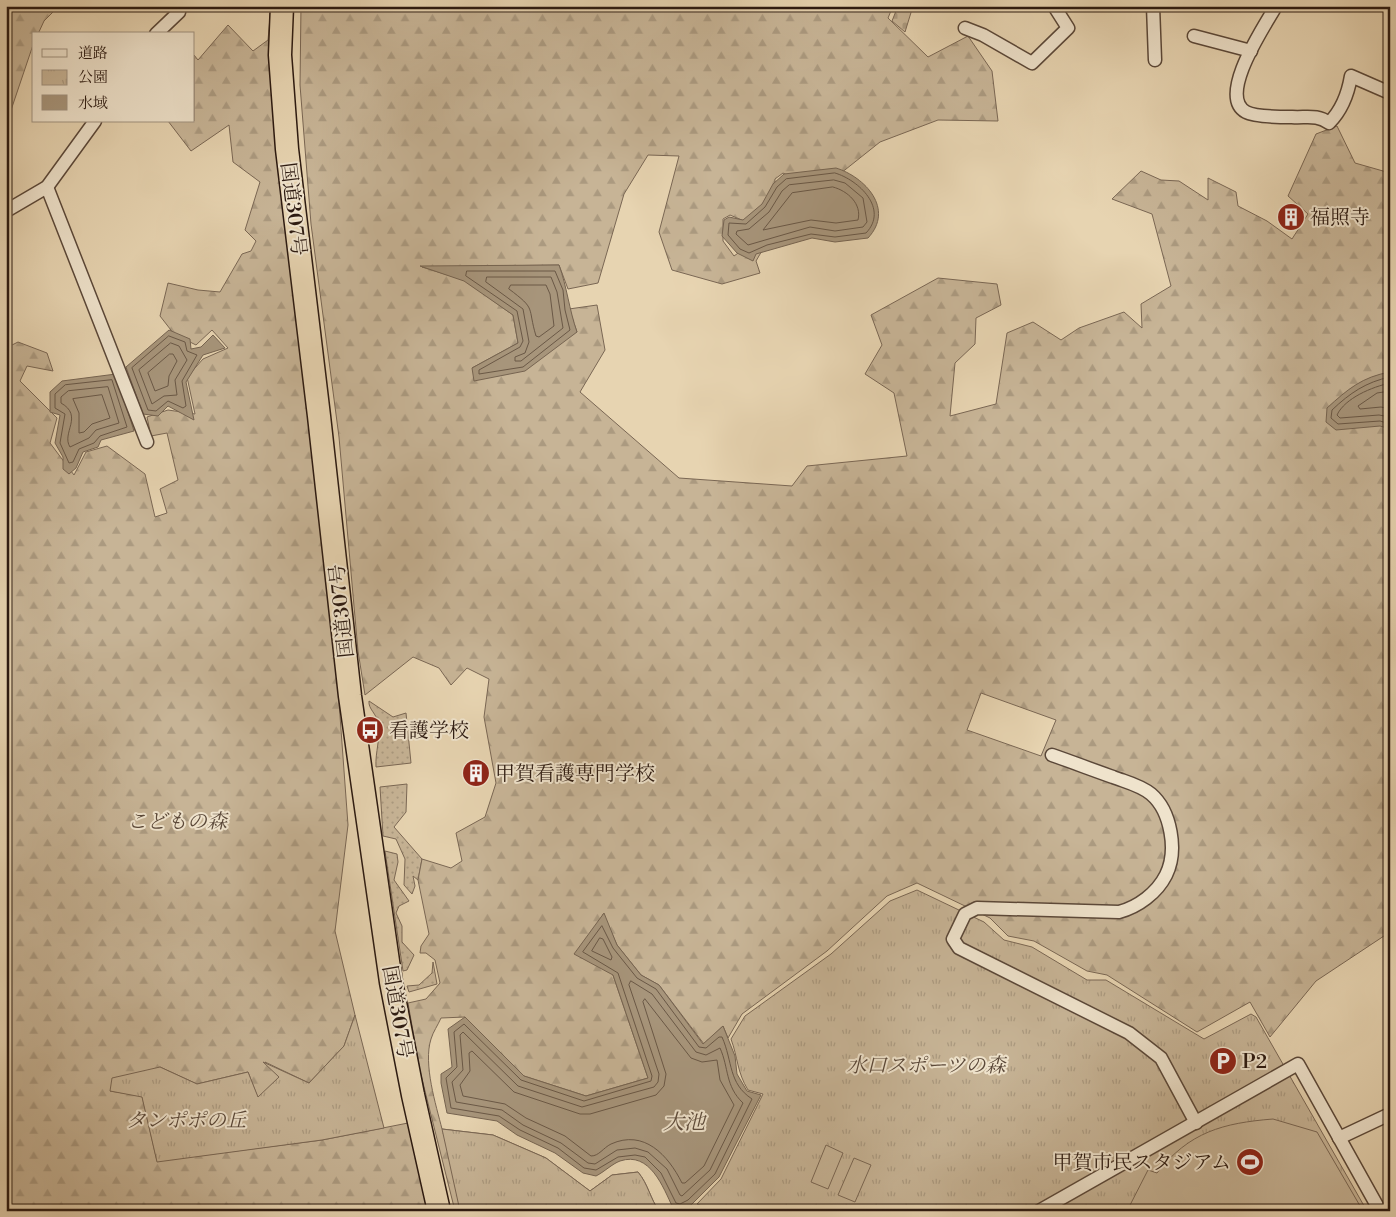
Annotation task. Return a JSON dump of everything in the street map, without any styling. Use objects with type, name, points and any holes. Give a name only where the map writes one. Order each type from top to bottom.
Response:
[{"type":"highway","name":"国道307号","points":[[282,6],[280,55],[287,149],[321,425],[350,696],[391,982],[413,1095],[440,1211]]},
{"type":"street","points":[[158,32],[179,12],[180,6]]},
{"type":"street","points":[[965,28],[983,35],[1032,63],[1068,28],[1054,6]]},
{"type":"street","points":[[1153,6],[1155,60]]},
{"type":"street","points":[[1275,7],[1250,51],[1237,86],[1236,98],[1238,106],[1248,113],[1296,117],[1309,116],[1323,118],[1329,123],[1337,115],[1346,96],[1351,76],[1390,93]]},
{"type":"street","points":[[1194,36],[1250,51]]},
{"type":"street","points":[[6,211],[47,187],[94,122]]},
{"type":"street","points":[[47,187],[147,442]]},
{"type":"street","points":[[1052,754],[1135,784],[1150,793],[1161,804],[1170,829],[1171,858],[1167,875],[1144,900],[1132,908],[1120,912],[977,908],[965,914],[952,939],[958,948],[1010,972],[1129,1033],[1143,1043],[1161,1058],[1196,1123]]},
{"type":"street","points":[[1039,1211],[1298,1064],[1380,1211]]},
{"type":"street","points":[[1339,1138],[1390,1114]]},
{"type":"green space","points":[[6,6],[59,6],[44,21],[39,32],[32,32],[32,48],[6,125]]},
{"type":"green space","name":"こどもの森","points":[[271,6],[274,6],[331,593],[348,825],[335,931],[355,1015],[344,1046],[309,1083],[265,1062],[279,1077],[258,1098],[248,1072],[197,1084],[160,1067],[110,1091],[142,1096],[157,1161],[322,1140],[408,1123],[431,1211],[6,1211],[6,348],[18,342],[47,353],[53,371],[27,366],[20,381],[57,418],[50,443],[74,475],[86,452],[107,446],[145,474],[155,517],[167,513],[160,489],[178,480],[167,433],[151,436],[147,417],[168,410],[195,414],[187,377],[203,359],[228,348],[212,330],[196,345],[174,334],[160,316],[168,283],[198,290],[220,292],[242,254],[251,251],[256,241],[245,230],[260,182],[233,162],[229,125],[191,151],[169,122],[195,122],[195,56],[198,60],[228,25],[253,51],[268,40]]},
{"type":"green space","points":[[301,6],[893,6],[888,18],[928,57],[968,36],[992,71],[998,121],[938,120],[880,142],[826,185],[799,181],[783,173],[775,179],[774,198],[744,221],[730,215],[723,219],[723,241],[734,256],[741,251],[763,249],[756,261],[760,273],[722,284],[672,270],[659,232],[679,156],[648,155],[624,194],[598,283],[568,289],[559,265],[422,267],[464,280],[513,315],[518,343],[472,368],[577,332],[569,309],[597,305],[605,350],[580,392],[679,478],[792,486],[807,466],[907,456],[894,393],[865,374],[882,345],[871,315],[938,278],[997,284],[1001,305],[976,318],[975,344],[955,363],[950,416],[996,404],[1007,333],[1033,322],[1061,340],[1079,328],[1124,312],[1142,328],[1141,304],[1171,286],[1152,214],[1112,199],[1141,171],[1161,180],[1179,181],[1208,200],[1208,178],[1236,192],[1238,206],[1267,221],[1292,239],[1308,214],[1288,196],[1316,134],[1337,126],[1355,163],[1390,173],[1390,932],[1316,981],[1270,1037],[1250,1002],[1197,1032],[1107,975],[1087,971],[1034,941],[1008,936],[990,918],[917,883],[887,896],[827,951],[742,1014],[728,1038],[723,1026],[704,1044],[659,985],[641,975],[617,945],[603,914],[613,975],[648,1078],[586,1096],[524,1076],[465,1017],[441,1018],[434,1031],[428,1060],[431,1084],[442,1129],[493,1135],[546,1158],[590,1191],[612,1175],[638,1172],[659,1211],[455,1211],[420,1071],[408,1003],[426,999],[440,983],[435,960],[426,953],[420,953],[421,946],[429,934],[418,880],[422,859],[451,868],[462,861],[456,833],[485,817],[496,783],[484,717],[489,679],[467,668],[451,685],[439,668],[413,657],[365,695],[358,651],[339,437],[311,224],[300,85]],"holes":[[[981,693],[1056,720],[1041,756],[967,730]]]},
{"type":"green space","points":[[898,6],[913,6],[905,32],[892,21]]},
{"type":"green space","points":[[369,701],[393,717],[406,713],[411,763],[376,767],[379,729]]},
{"type":"green space","points":[[407,784],[406,812],[394,827],[422,859],[418,880],[413,876],[415,886],[412,894],[404,885],[405,859],[396,839],[383,836],[380,787]]},
{"type":"green space","points":[[385,851],[397,854],[398,862],[394,880],[409,901],[399,906],[396,913],[402,926],[402,942],[414,955],[407,970],[403,971]]},
{"type":"green space","name":"水口スポーツの森","points":[[917,890],[984,922],[1004,940],[1032,947],[1087,980],[1106,980],[1204,1039],[1251,1014],[1256,1017],[1367,1211],[714,1211],[697,1204],[721,1179],[763,1094],[748,1090],[740,1071],[731,1039],[745,1016],[831,954],[890,901]]},
{"type":"green space","points":[[433,962],[437,984],[409,992],[407,986],[419,985],[432,973]]},
{"type":"green space","name":"タンポポの丘","points":[[355,1015],[384,1128],[322,1140],[157,1162],[142,1097],[110,1091],[112,1078],[160,1067],[197,1084],[248,1072],[258,1097],[279,1077],[263,1062],[309,1083],[344,1046]]},
{"type":"green space","name":"甲賀市民スタジアム","points":[[1273,1119],[1317,1132],[1363,1211],[1127,1211],[1148,1170],[1157,1173],[1169,1159],[1195,1139],[1208,1132],[1238,1123]]},
{"type":"green space","points":[[442,1129],[493,1135],[546,1158],[590,1191],[612,1175],[638,1172],[659,1211],[460,1211]]},
{"type":"green space","points":[[826,1145],[843,1153],[828,1189],[811,1182]]},
{"type":"green space","points":[[854,1158],[871,1165],[855,1202],[838,1195]]},
{"type":"water","points":[[836,168],[847,172],[857,179],[866,186],[873,196],[877,205],[878,216],[876,227],[868,238],[835,242],[812,238],[756,254],[753,261],[737,253],[722,236],[724,220],[729,217],[743,220],[762,204],[773,184],[784,174]]},
{"type":"water","points":[[559,265],[577,332],[525,371],[474,381],[472,368],[518,343],[513,315],[464,281],[420,266]]},
{"type":"water","points":[[169,330],[190,339],[191,349],[201,347],[213,335],[225,348],[203,355],[186,382],[194,420],[168,406],[158,416],[143,414],[126,367]]},
{"type":"water","points":[[1390,372],[1390,429],[1380,426],[1336,430],[1326,422],[1327,408],[1349,390],[1371,377]]},
{"type":"water","points":[[116,374],[134,431],[101,440],[98,447],[83,452],[76,468],[69,474],[63,469],[63,457],[55,443],[60,415],[50,412],[50,392],[62,381]]},
{"type":"water","name":"大池","points":[[604,913],[617,945],[641,975],[659,985],[703,1044],[723,1026],[735,1056],[737,1074],[747,1091],[761,1095],[719,1177],[691,1205],[681,1209],[673,1208],[660,1181],[640,1161],[630,1159],[620,1161],[596,1176],[583,1173],[555,1153],[517,1135],[497,1121],[447,1113],[441,1074],[452,1067],[448,1029],[465,1017],[524,1076],[586,1096],[648,1078],[613,975],[574,954]]},
{"type":"place","name":"福照寺","points":[[1291,217]]},
{"type":"place","name":"看護学校","points":[[370,730]]},
{"type":"place","name":"甲賀看護専門学校","points":[[476,773]]},
{"type":"place","name":"P2","points":[[1223,1061]]},
{"type":"place","name":"甲賀市民スタジアム","points":[[1250,1162]]}]
